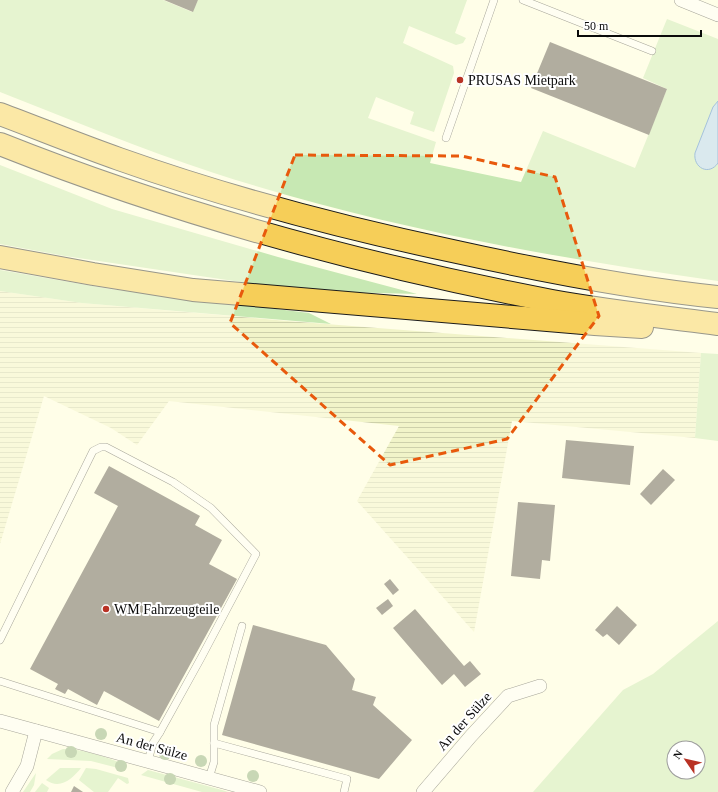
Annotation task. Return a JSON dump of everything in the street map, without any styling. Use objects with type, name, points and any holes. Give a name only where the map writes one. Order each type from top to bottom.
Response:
[{"type":"highway","points":[[0,114],[119,159],[204,187],[332,224],[550,272],[718,297]]},
{"type":"highway","points":[[0,144],[102,182],[194,212],[316,247],[402,269],[553,301],[718,324]]},
{"type":"highway","points":[[0,257],[193,290],[595,324],[651,328],[718,328]]},
{"type":"street","points":[[681,0],[718,15]]},
{"type":"street","name":"An der Sülze","points":[[423,792],[508,696],[540,686]]},
{"type":"street","name":"An der Sülze","points":[[0,721],[260,792]]},
{"type":"street","points":[[12,792],[28,766],[36,731]]},
{"type":"lane","points":[[446,138],[494,0]]},
{"type":"lane","points":[[523,0],[652,51]]},
{"type":"lane","points":[[0,640],[93,451],[101,447],[106,447],[172,482],[211,508],[256,554],[208,645],[153,743],[148,761]]},
{"type":"lane","points":[[209,778],[214,762],[214,725],[242,626]]},
{"type":"lane","points":[[0,681],[160,732]]},
{"type":"lane","points":[[214,743],[347,779],[344,792]]},
{"type":"highlighted area","points":[[295,155],[462,156],[555,177],[599,316],[507,439],[390,465],[230,323]]},
{"type":"green space","points":[[0,0],[163,0],[192,12],[198,0],[467,0],[455,33],[466,38],[463,43],[456,45],[409,26],[403,43],[453,66],[454,73],[434,132],[410,124],[414,112],[376,97],[368,118],[436,142],[430,163],[521,182],[543,131],[635,168],[667,89],[643,78],[667,19],[718,39],[718,101],[713,107],[695,153],[705,170],[712,168],[718,163],[718,281],[654,272],[463,238],[338,209],[214,173],[80,124],[0,92]]},
{"type":"green space","points":[[0,165],[112,209],[278,257],[417,294],[340,292],[267,286],[65,256],[0,244]]},
{"type":"green space","points":[[0,270],[110,289],[309,313],[331,324],[82,303],[0,291]]},
{"type":"green space","points":[[0,291],[82,303],[287,321],[701,353],[695,438],[512,421],[474,632],[357,501],[399,426],[169,401],[137,445],[111,428],[44,396],[0,544]]},
{"type":"green space","points":[[701,353],[718,354],[718,441],[695,438]]},
{"type":"green space","points":[[718,621],[718,792],[533,792],[623,690],[653,674]]},
{"type":"green space","points":[[63,749],[79,750],[103,756],[126,765],[126,770],[91,761],[47,759],[52,754]]},
{"type":"green space","points":[[60,768],[81,768],[74,776],[65,782],[56,784],[46,780]]},
{"type":"green space","points":[[86,768],[96,769],[128,778],[129,783],[127,784],[118,778],[108,792],[94,792],[79,780]]},
{"type":"green space","points":[[148,770],[228,792],[202,792],[141,775]]},
{"type":"green space","points":[[36,773],[34,785],[30,792],[23,792]]},
{"type":"green space","points":[[42,783],[49,788],[47,792],[35,792]]},
{"type":"water","points":[[718,101],[718,163],[714,167],[706,170],[696,163],[695,153],[713,107]]},
{"type":"building","points":[[164,0],[198,0],[193,12]]},
{"type":"building","points":[[550,42],[667,89],[649,135],[531,88]]},
{"type":"building","points":[[566,440],[634,446],[630,485],[562,478]]},
{"type":"building","name":"WM Fahrzeugteile","points":[[109,466],[200,516],[195,525],[222,540],[209,564],[237,579],[159,721],[104,691],[97,705],[68,689],[65,694],[55,689],[58,684],[30,669],[118,506],[94,493]]},
{"type":"building","points":[[663,469],[675,480],[651,505],[640,494]]},
{"type":"building","points":[[518,502],[555,505],[550,561],[542,560],[540,579],[511,576]]},
{"type":"building","points":[[390,579],[399,590],[393,595],[384,584]]},
{"type":"building","points":[[388,599],[393,606],[382,615],[376,608]]},
{"type":"building","points":[[617,606],[637,625],[619,645],[607,634],[603,637],[595,630]]},
{"type":"building","points":[[415,609],[464,666],[470,661],[481,674],[465,687],[454,674],[442,685],[393,628]]},
{"type":"building","points":[[253,625],[326,645],[355,679],[352,690],[376,697],[373,705],[412,740],[379,779],[222,735]]},
{"type":"building","points":[[74,786],[83,792],[71,792]]},
{"type":"place","name":"PRUSAS Mietpark","points":[[460,80]]},
{"type":"place","name":"WM Fahrzeugteile","points":[[106,609]]}]
